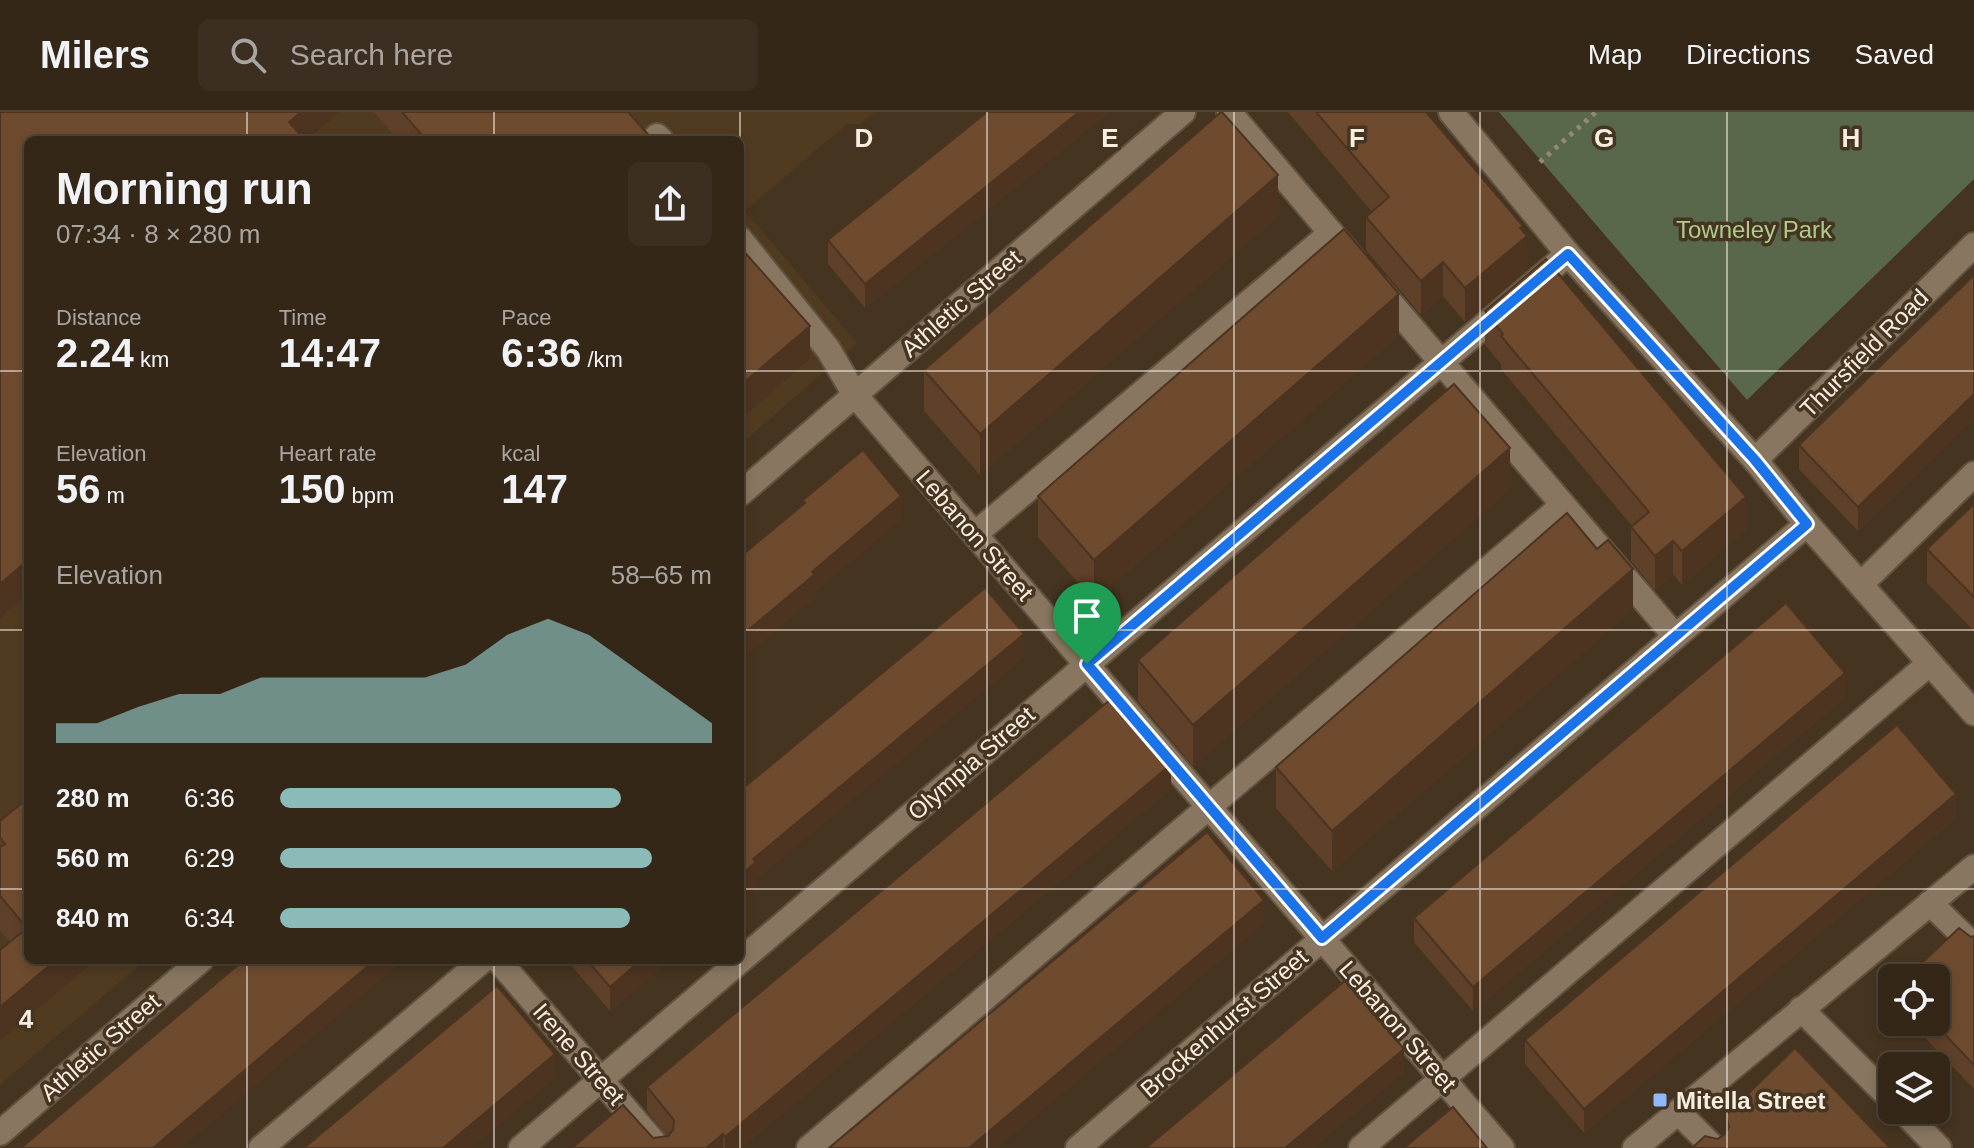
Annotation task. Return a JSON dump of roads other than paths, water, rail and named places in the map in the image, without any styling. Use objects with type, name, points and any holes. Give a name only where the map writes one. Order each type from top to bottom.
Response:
[{"type":"street","name":"Athletic Street","points":[[744,491],[1183,112]]},
{"type":"street","points":[[1229,112],[1675,636]]},
{"type":"street","points":[[1451,112],[1568,254],[1755,460],[1807,524],[1974,713]]},
{"type":"street","points":[[975,534],[1331,233]]},
{"type":"street","name":"Lebanon Street","points":[[744,244],[828,349],[855,395],[1502,1148]]},
{"type":"street","name":"Thursfield Road","points":[[1755,460],[1974,245]]},
{"type":"street","name":"Olympia Street","points":[[744,958],[1568,254]]},
{"type":"street","points":[[1861,584],[1974,474]]},
{"type":"street","points":[[809,1148],[1563,505]]},
{"type":"street","name":"Brockenhurst Street","points":[[1078,1148],[1807,524]]},
{"type":"street","points":[[1361,1148],[1930,663]]},
{"type":"street","points":[[1635,1148],[1974,867]]},
{"type":"street","points":[[1930,903],[1974,946]]},
{"type":"street","name":"Athletic Street","points":[[0,1133],[196,964]]},
{"type":"street","points":[[261,1148],[478,964]]},
{"type":"street","name":"Irene Street","points":[[501,964],[659,1148]]},
{"type":"street","name":"Olympia Street","points":[[521,1148],[737,964]]},
{"type":"street","points":[[1801,1009],[1878,1086]]},
{"type":"street","points":[[1678,1112],[1714,1148]]},
{"type":"street","points":[[1916,1124],[1939,1148]]},
{"type":"place","name":"Mitella Street","points":[[1660,1100]]},
{"type":"park label","name":"Towneley Park","points":[[1754,229]]}]
